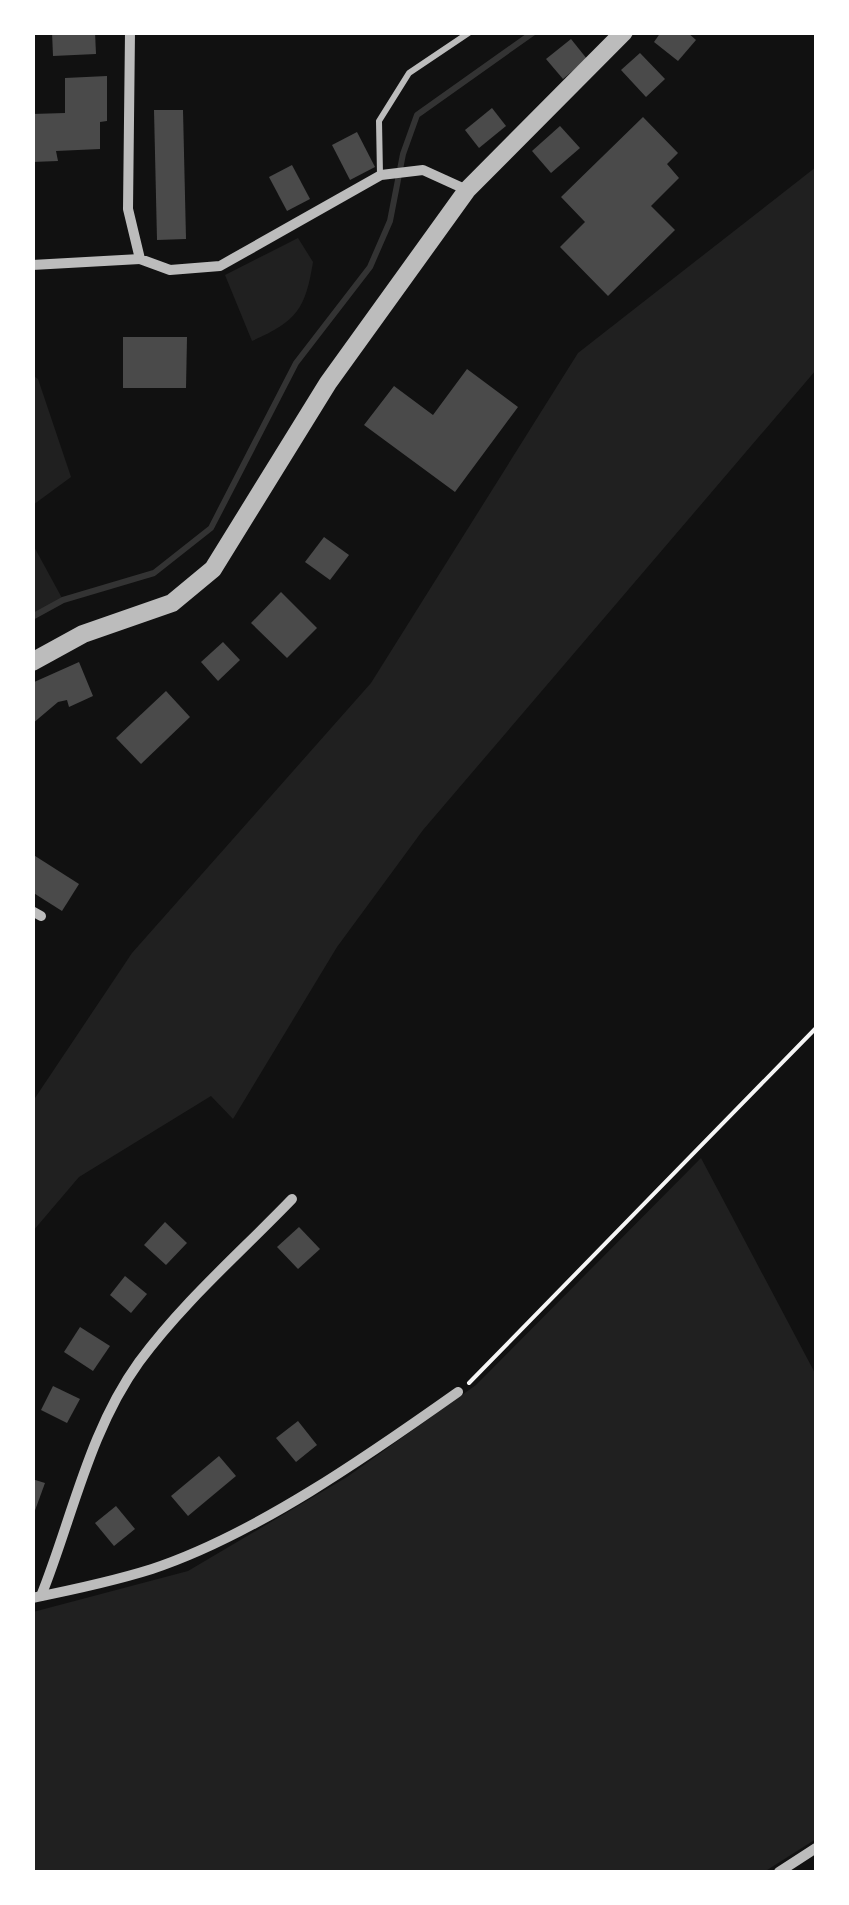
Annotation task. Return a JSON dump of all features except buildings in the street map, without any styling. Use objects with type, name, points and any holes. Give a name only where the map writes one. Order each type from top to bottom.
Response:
[{"type":"street","points":[[130,32],[128,209],[140,259]]},
{"type":"street","points":[[32,662],[84,634],[172,603],[213,569],[328,383],[467,190],[624,32]]},
{"type":"street","points":[[32,265],[140,259],[170,270],[220,266],[384,175],[423,170],[467,190]]},
{"type":"street","points":[[37,1597],[95,1443],[137,1365],[208,1279],[292,1199]]},
{"type":"street","points":[[37,1597],[154,1568],[267,1515],[378,1448],[458,1392]]},
{"type":"street","points":[[779,1872],[816,1848]]},
{"type":"lane","points":[[384,175],[380,120],[389,105],[409,73],[470,32]]},
{"type":"path","points":[[458,1392],[493,1362],[816,1028]]},
{"type":"shaded area","points":[[816,167],[816,370],[423,830],[337,947],[233,1119],[211,1096],[79,1177],[33,1231],[33,1101],[132,953],[371,683],[578,353]]},
{"type":"shaded area","points":[[298,238],[313,262],[302,303],[289,320],[252,341],[225,275]]},
{"type":"shaded area","points":[[32,375],[38,379],[71,477],[33,505]]},
{"type":"shaded area","points":[[32,543],[63,600],[33,617],[32,617]]},
{"type":"shaded area","points":[[701,1158],[816,1375],[816,1839],[764,1872],[33,1872],[33,1612],[188,1571],[347,1477],[476,1385]]},
{"type":"waterway","points":[[32,617],[63,600],[154,573],[211,528],[296,363],[370,267],[390,221],[403,154],[417,115],[534,32]]}]
